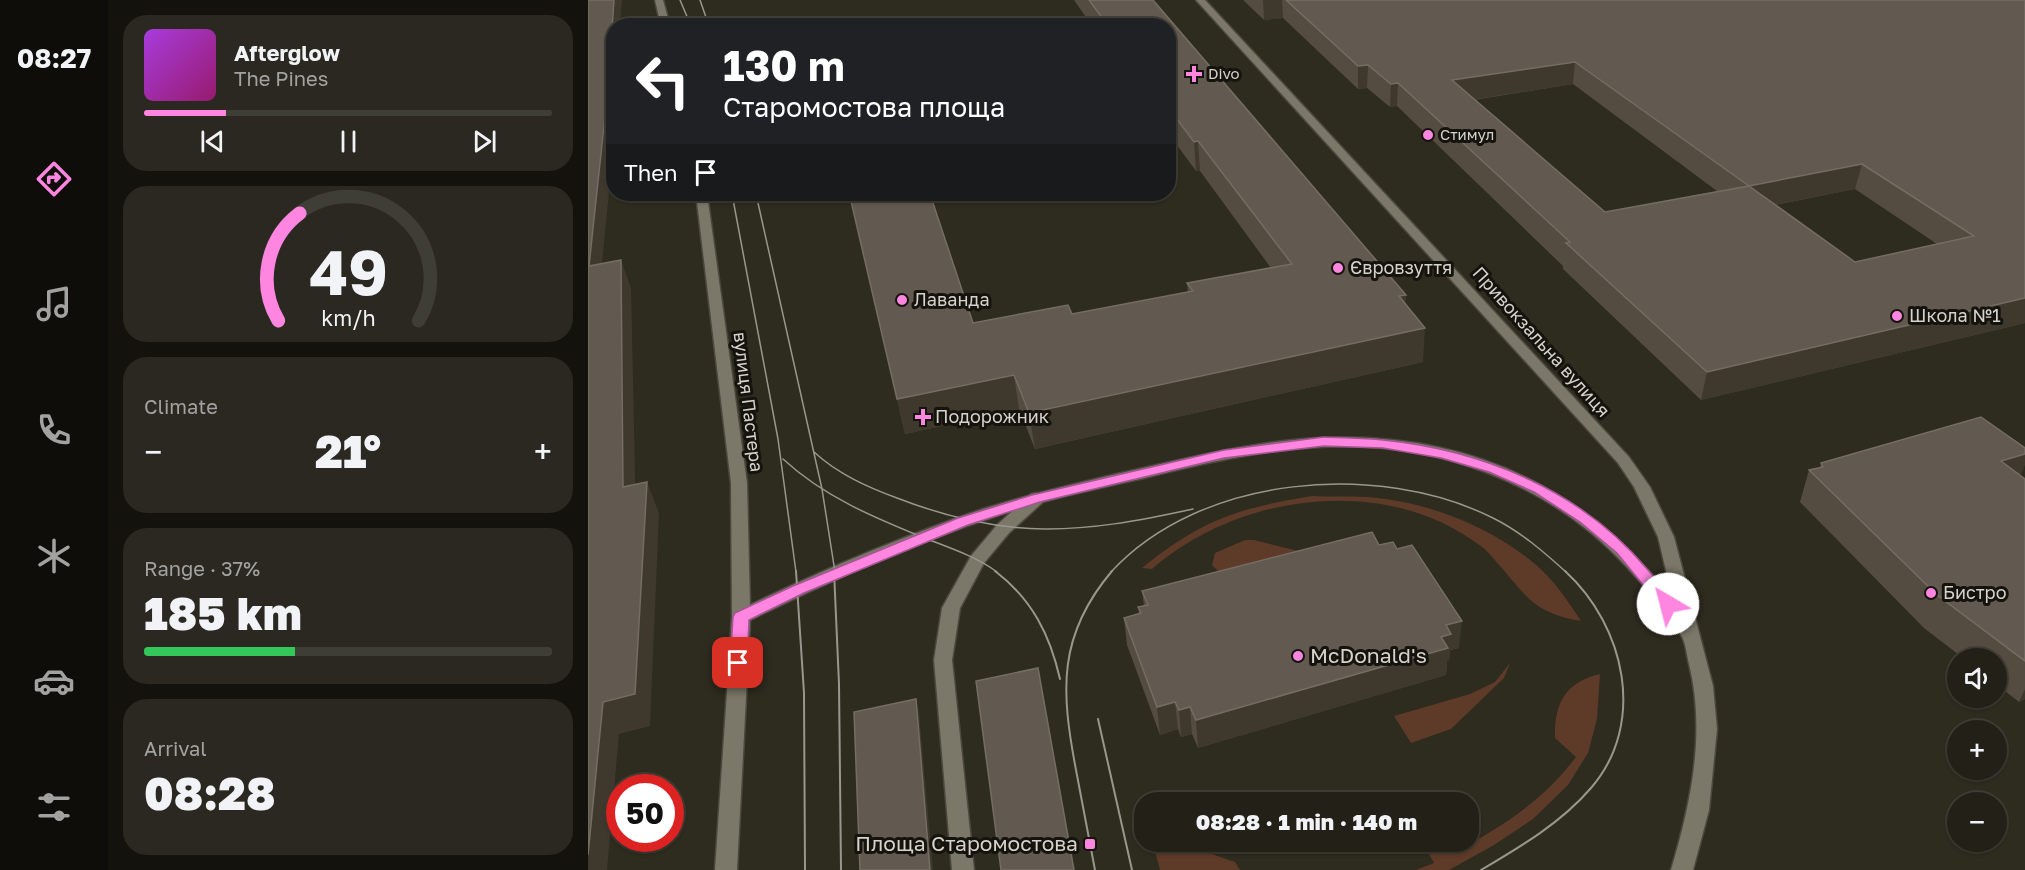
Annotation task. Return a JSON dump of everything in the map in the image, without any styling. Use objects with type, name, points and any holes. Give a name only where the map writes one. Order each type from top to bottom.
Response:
[{"type":"main road","points":[[659,0],[664,18]]},
{"type":"main road","name":"Привокзальна вулиця","points":[[1200,0],[1624,460],[1642,487],[1666,537],[1704,686],[1707,729],[1699,810],[1682,870]]},
{"type":"main road","name":"вулиця Пастера","points":[[702,201],[737,469],[741,617],[726,870]]},
{"type":"main road","points":[[741,617],[872,558],[963,521],[1037,498],[1224,454],[1324,442],[1383,444],[1442,454],[1494,469],[1539,489],[1585,518],[1623,550],[1655,586],[1694,640]]},
{"type":"main road","points":[[963,870],[943,660],[951,608],[977,560],[1003,529],[1037,498]]},
{"type":"shaded area","points":[[1312,496],[1389,499],[1434,510],[1478,527],[1517,550],[1542,570],[1581,621],[1543,609],[1519,588],[1485,549],[1444,524],[1402,509],[1359,501],[1314,502],[1270,509],[1227,523],[1188,543],[1152,569],[1142,568],[1183,538],[1221,518],[1241,511]]},
{"type":"shaded area","points":[[1245,540],[1254,540],[1318,556],[1219,572],[1212,565],[1215,553]]},
{"type":"shaded area","points":[[1510,663],[1504,678],[1451,729],[1411,743],[1394,716],[1470,694],[1495,682]]},
{"type":"shaded area","points":[[1600,674],[1597,719],[1588,753],[1568,785],[1533,819],[1494,845],[1449,870],[1416,870],[1434,863],[1428,852],[1452,852],[1453,854],[1479,852],[1479,838],[1520,812],[1549,788],[1576,757],[1555,738],[1560,705],[1570,689]]},
{"type":"shaded area","points":[[1155,852],[1206,852],[1235,862],[1240,870],[1160,870]]},
{"type":"building","points":[[588,0],[614,0],[613,18],[606,18],[606,107],[589,266],[621,260],[623,487],[647,482],[635,694],[603,702],[588,855]]},
{"type":"building","points":[[1089,0],[1153,0],[1168,18],[1102,18]]},
{"type":"building","points":[[1286,0],[2025,0],[2025,298],[1707,372],[1566,243],[1570,242],[1398,83],[1391,84],[1368,65],[1358,66]],"holes":[[[1575,62],[1749,186],[1605,212],[1452,80]],[[1862,164],[1974,236],[1855,262],[1749,186]]]},
{"type":"building","points":[[1176,27],[1406,295],[1399,296],[1425,328],[1029,413],[1014,375],[897,399],[851,201],[932,201],[973,323],[1068,305],[1072,314],[1193,291],[1187,283],[1292,264],[1198,141],[1194,142],[1176,118]]},
{"type":"building","points":[[1981,417],[2025,448],[2025,454],[2001,461],[2025,479],[2025,661],[1937,595],[1809,470],[1823,467],[1821,463]]},
{"type":"building","name":"McDonald's","points":[[1372,532],[1379,545],[1393,542],[1397,549],[1412,545],[1462,621],[1446,625],[1451,634],[1441,637],[1448,648],[1196,720],[1190,707],[1179,710],[1175,702],[1157,707],[1124,618],[1141,613],[1138,607],[1148,605],[1142,591]]},
{"type":"building","points":[[1038,668],[1074,870],[1001,870],[976,681]]},
{"type":"building","points":[[916,699],[930,870],[860,870],[854,712]]},
{"type":"tram line","points":[[680,0],[688,18]]},
{"type":"tram line","points":[[700,0],[706,18]]},
{"type":"tram line","points":[[733,201],[778,439],[796,572]]},
{"type":"tram line","points":[[758,201],[822,489]]},
{"type":"tram line","points":[[814,452],[843,473],[886,494],[937,512],[1009,527],[1079,528],[1114,524],[1193,509]]},
{"type":"tram line","points":[[783,459],[822,489]]},
{"type":"tram line","points":[[1112,571],[1149,539],[1193,514],[1241,497],[1293,487],[1346,484],[1398,489],[1448,500],[1493,518],[1523,536],[1566,572]]},
{"type":"tram line","points":[[822,489],[888,523],[972,557],[997,572]]},
{"type":"tram line","points":[[822,489],[835,572]]},
{"type":"tram line","points":[[796,571],[804,693],[805,870]]},
{"type":"tram line","points":[[834,571],[839,684],[841,870]]},
{"type":"tram line","points":[[995,571],[1019,594],[1038,619],[1051,648],[1060,679]]},
{"type":"tram line","points":[[1095,870],[1071,741],[1066,689],[1072,642],[1081,618],[1112,571]]},
{"type":"tram line","points":[[1481,870],[1539,834],[1579,801],[1591,788],[1608,762],[1619,734],[1623,705],[1621,676],[1614,647],[1602,619],[1586,593],[1566,572]]},
{"type":"tram line","points":[[1098,719],[1132,870]]},
{"type":"place","name":"Divo","points":[[1194,74]]},
{"type":"place","name":"Стимул","points":[[1428,135]]},
{"type":"place","name":"Євровзуття","points":[[1338,268]]},
{"type":"place","name":"Лаванда","points":[[902,300]]},
{"type":"place","name":"Школа №1","points":[[1897,316]]},
{"type":"place","name":"Подорожник","points":[[923,417]]},
{"type":"place","name":"Бистро","points":[[1931,593]]},
{"type":"place","name":"McDonald's","points":[[1298,656]]},
{"type":"place","name":"Площа Старомостова","points":[[1090,844]]},
{"type":"route","points":[[738,663],[741,617],[872,558],[963,521],[1037,498],[1224,454],[1324,442],[1383,444],[1442,454],[1494,469],[1539,489],[1585,518],[1623,550],[1668,604]]}]
